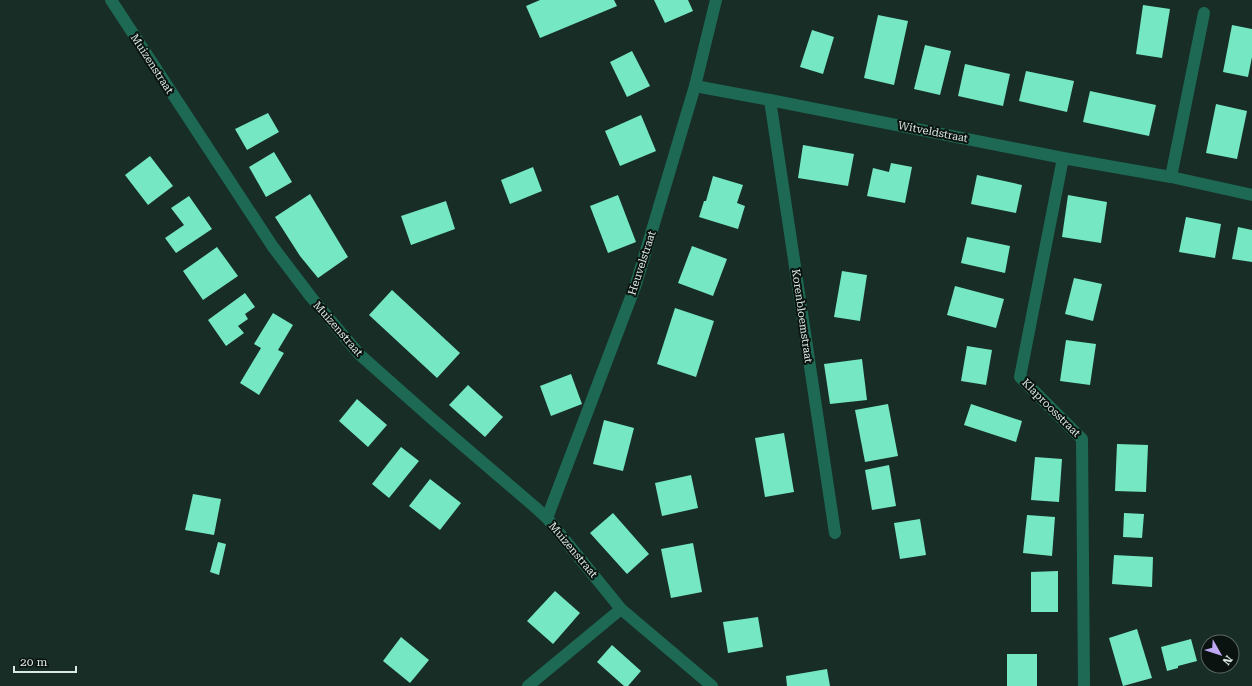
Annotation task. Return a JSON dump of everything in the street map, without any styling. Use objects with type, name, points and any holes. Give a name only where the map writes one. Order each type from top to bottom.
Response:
[{"type":"street","name":"Muizenstraat","points":[[111,0],[273,247],[311,297],[359,354],[430,418],[547,518],[622,609],[712,686]]},
{"type":"street","name":"Heuvelstraat","points":[[547,518],[636,284],[695,86],[716,0]]},
{"type":"street","points":[[1171,177],[1204,13]]},
{"type":"street","name":"Witveldstraat","points":[[695,86],[1063,158],[1171,177],[1252,195]]},
{"type":"street","name":"Korenbloemstraat","points":[[770,100],[835,533]]},
{"type":"street","name":"Klaproosstraat","points":[[1063,158],[1020,377],[1082,439],[1084,686]]},
{"type":"street","points":[[528,686],[622,609]]},
{"type":"building","points":[[540,0],[614,0],[617,6],[540,38],[526,6]]},
{"type":"building","points":[[654,0],[688,0],[693,11],[665,23]]},
{"type":"building","points":[[1143,5],[1170,9],[1162,58],[1136,54]]},
{"type":"building","points":[[878,15],[908,21],[894,85],[864,78]]},
{"type":"building","points":[[1232,25],[1252,29],[1252,57],[1248,77],[1223,72]]},
{"type":"building","points":[[812,30],[834,37],[823,74],[800,67]]},
{"type":"building","points":[[925,45],[951,51],[940,95],[914,89]]},
{"type":"building","points":[[632,51],[650,86],[627,97],[610,62]]},
{"type":"building","points":[[965,64],[1010,74],[1003,106],[958,96]]},
{"type":"building","points":[[1026,71],[1074,81],[1067,112],[1019,101]]},
{"type":"building","points":[[1090,91],[1156,105],[1149,136],[1083,122]]},
{"type":"building","points":[[1216,104],[1247,111],[1237,159],[1206,153]]},
{"type":"building","points":[[268,113],[279,132],[247,150],[235,129]]},
{"type":"building","points":[[641,115],[656,151],[620,166],[605,131]]},
{"type":"building","points":[[803,145],[854,154],[848,186],[798,178]]},
{"type":"building","points":[[274,152],[292,182],[266,197],[249,167]]},
{"type":"building","points":[[150,156],[173,186],[148,205],[125,175]]},
{"type":"building","points":[[891,163],[912,167],[905,203],[867,196],[873,168],[889,172]]},
{"type":"building","points":[[533,167],[542,191],[510,204],[501,180]]},
{"type":"building","points":[[977,175],[1022,185],[1016,213],[971,204]]},
{"type":"building","points":[[713,176],[743,185],[737,203],[745,206],[738,229],[699,217],[704,201],[706,201]]},
{"type":"building","points":[[310,194],[348,257],[318,278],[300,256],[275,217]]},
{"type":"building","points":[[618,195],[636,242],[608,253],[590,206]]},
{"type":"building","points":[[1068,195],[1107,202],[1101,243],[1062,237]]},
{"type":"building","points":[[189,196],[212,229],[176,253],[165,238],[184,225],[171,208]]},
{"type":"building","points":[[446,201],[455,229],[411,245],[401,216]]},
{"type":"building","points":[[1186,217],[1221,224],[1215,258],[1179,252]]},
{"type":"building","points":[[1238,227],[1252,230],[1252,262],[1232,259]]},
{"type":"building","points":[[967,237],[1010,246],[1005,273],[961,263]]},
{"type":"building","points":[[692,246],[727,259],[713,296],[678,283]]},
{"type":"building","points":[[217,247],[238,276],[203,300],[183,271]]},
{"type":"building","points":[[842,271],[867,275],[860,321],[834,317]]},
{"type":"building","points":[[1074,278],[1102,284],[1093,321],[1065,314]]},
{"type":"building","points":[[955,286],[1004,299],[996,328],[947,315]]},
{"type":"building","points":[[392,290],[460,353],[437,378],[369,315]]},
{"type":"building","points":[[245,293],[255,307],[245,314],[248,319],[238,326],[244,333],[226,346],[208,320]]},
{"type":"building","points":[[675,308],[714,321],[696,377],[657,364]]},
{"type":"building","points":[[273,313],[293,325],[278,350],[284,353],[259,395],[240,383],[261,348],[254,344]]},
{"type":"building","points":[[1066,340],[1096,344],[1090,385],[1060,381]]},
{"type":"building","points":[[967,346],[992,350],[986,385],[961,381]]},
{"type":"building","points":[[862,359],[867,400],[830,404],[824,364]]},
{"type":"building","points":[[571,374],[582,404],[551,416],[540,386]]},
{"type":"building","points":[[468,385],[503,417],[485,437],[449,405]]},
{"type":"building","points":[[357,399],[387,425],[368,447],[339,421]]},
{"type":"building","points":[[888,404],[898,456],[865,462],[855,410]]},
{"type":"building","points":[[971,404],[1022,421],[1016,442],[964,425]]},
{"type":"building","points":[[604,420],[634,428],[623,471],[593,464]]},
{"type":"building","points":[[784,433],[794,492],[765,497],[755,438]]},
{"type":"building","points":[[1117,444],[1148,445],[1146,492],[1115,491]]},
{"type":"building","points":[[401,447],[419,461],[389,498],[372,484]]},
{"type":"building","points":[[1035,457],[1062,459],[1059,502],[1031,500]]},
{"type":"building","points":[[889,465],[896,506],[872,510],[865,470]]},
{"type":"building","points":[[691,475],[698,508],[662,516],[655,483]]},
{"type":"building","points":[[430,479],[461,503],[440,530],[409,506]]},
{"type":"building","points":[[193,494],[221,499],[214,535],[185,530]]},
{"type":"building","points":[[613,513],[649,554],[627,574],[590,533]]},
{"type":"building","points":[[1124,513],[1144,514],[1142,538],[1123,537]]},
{"type":"building","points":[[1027,515],[1055,517],[1052,556],[1023,553]]},
{"type":"building","points":[[920,519],[926,555],[900,559],[894,523]]},
{"type":"building","points":[[218,542],[226,544],[219,575],[210,572]]},
{"type":"building","points":[[693,543],[702,592],[671,598],[661,549]]},
{"type":"building","points":[[1114,555],[1153,557],[1152,587],[1112,584]]},
{"type":"building","points":[[1058,571],[1058,612],[1031,612],[1031,572]]},
{"type":"building","points":[[555,591],[580,613],[553,644],[527,621]]},
{"type":"building","points":[[758,617],[763,647],[728,653],[723,622]]},
{"type":"building","points":[[1137,629],[1152,678],[1123,686],[1109,638]]},
{"type":"building","points":[[401,637],[429,660],[410,683],[383,661]]},
{"type":"building","points":[[1191,639],[1197,661],[1178,666],[1178,668],[1167,671],[1161,647]]},
{"type":"building","points":[[612,645],[641,671],[628,686],[624,686],[597,662]]},
{"type":"building","points":[[1007,654],[1037,654],[1037,686],[1007,686]]},
{"type":"building","points":[[827,669],[830,686],[787,686],[786,676]]}]
